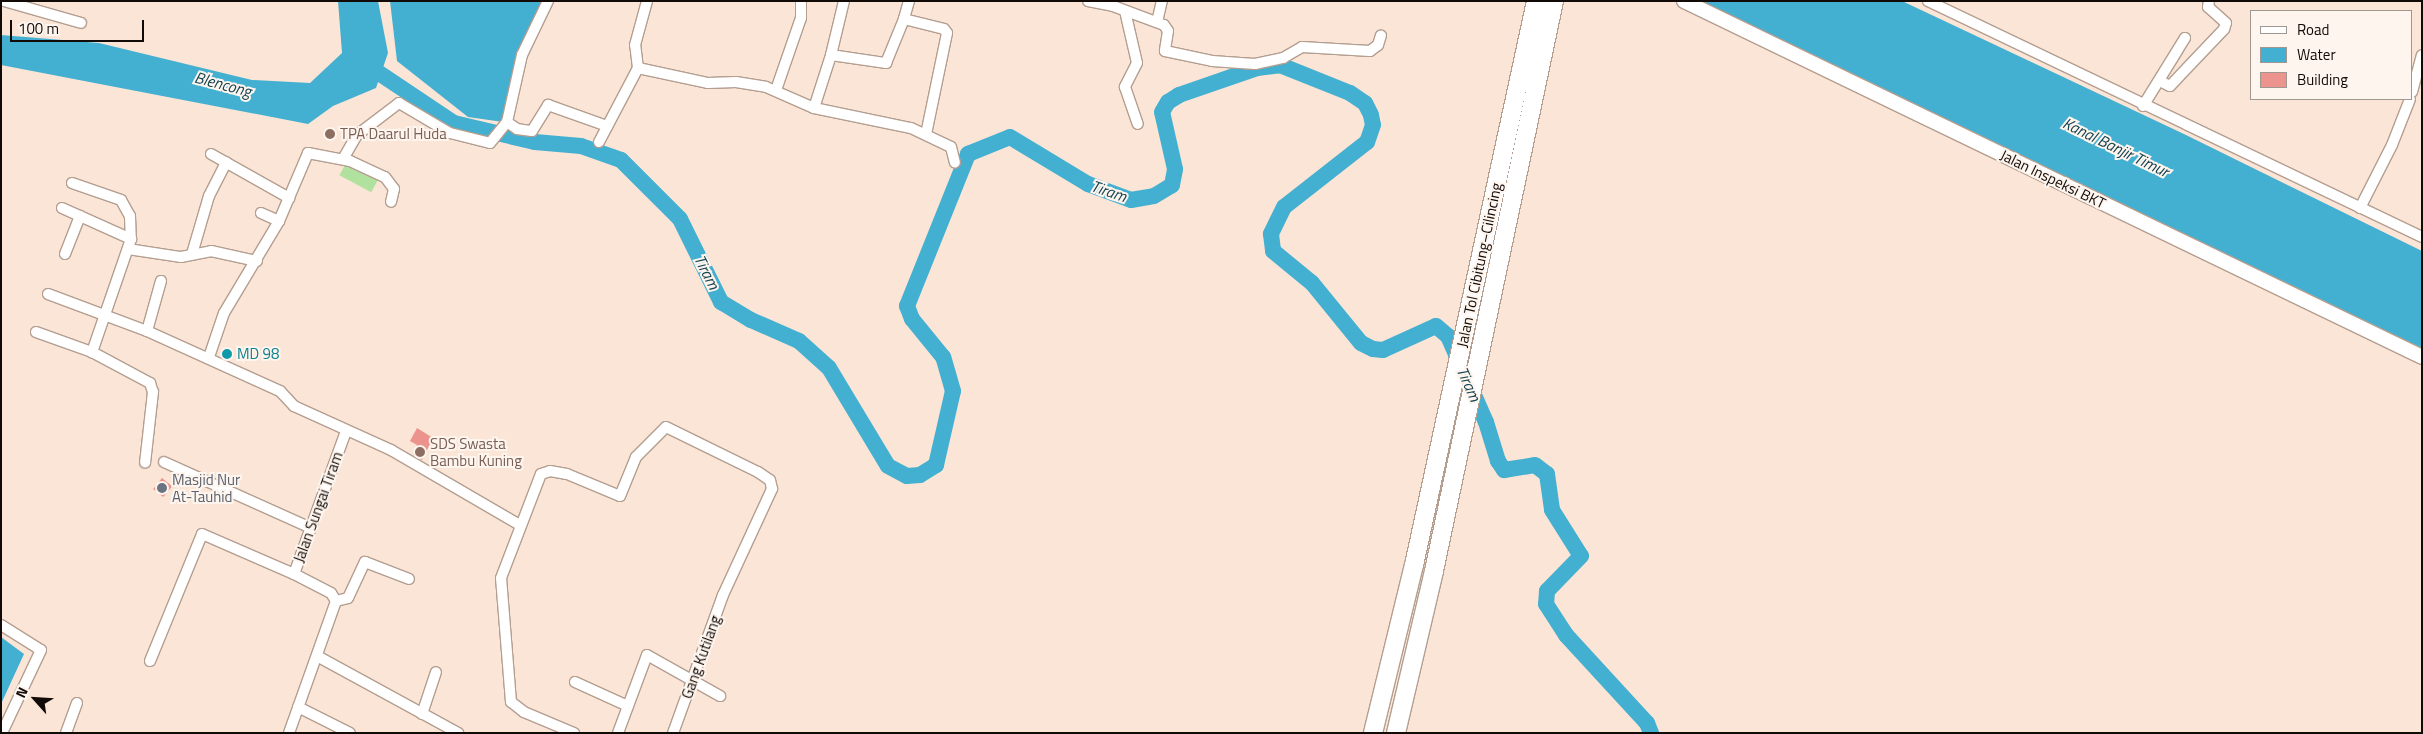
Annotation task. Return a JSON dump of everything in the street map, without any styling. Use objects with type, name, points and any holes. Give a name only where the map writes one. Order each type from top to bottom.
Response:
[{"type":"highway","name":"Jalan Tol Cibitung–Cilincing","points":[[1373,733],[1414,565],[1536,1]]},
{"type":"highway","name":"Jalan Tol Cibitung–Cilincing","points":[[1396,733],[1436,562],[1554,1]]},
{"type":"street","points":[[4,1],[81,23]]},
{"type":"street","points":[[343,159],[357,134],[399,103],[467,140],[486,144],[498,136],[506,124],[522,55],[548,1]]},
{"type":"street","points":[[599,142],[638,68],[635,45],[647,1]]},
{"type":"street","points":[[776,90],[801,18],[801,1]]},
{"type":"street","points":[[814,108],[831,55],[844,1]]},
{"type":"street","points":[[831,55],[886,63],[904,19],[909,1]]},
{"type":"street","points":[[1088,1],[1157,22],[1168,29],[1164,48],[1168,52],[1246,64],[1283,58],[1302,47],[1370,50],[1378,45],[1381,35]]},
{"type":"street","points":[[1157,22],[1162,1]]},
{"type":"street","name":"Jalan Inspeksi BKT","points":[[1684,1],[2422,356]]},
{"type":"street","points":[[1928,1],[2143,106],[2422,237]]},
{"type":"street","points":[[2160,81],[2170,86],[2224,29],[2226,23],[2208,7],[2210,1]]},
{"type":"street","points":[[1125,12],[1137,63],[1125,87],[1138,124]]},
{"type":"street","points":[[904,19],[944,29],[947,34],[926,134]]},
{"type":"street","points":[[2143,106],[2185,38]]},
{"type":"street","points":[[2413,88],[2422,55]]},
{"type":"street","points":[[638,68],[708,83],[736,82],[776,90],[814,108],[926,134],[951,147],[955,163]]},
{"type":"street","points":[[2360,208],[2392,145],[2410,100]]},
{"type":"street","points":[[506,124],[517,129],[532,131],[548,105],[607,126]]},
{"type":"street","points":[[209,357],[224,312],[257,261],[279,221],[308,153],[343,159],[390,180],[394,189],[390,202]]},
{"type":"street","points":[[210,154],[290,198]]},
{"type":"street","points":[[192,254],[209,196],[226,162]]},
{"type":"street","points":[[72,183],[124,202],[130,216],[130,244],[92,352]]},
{"type":"street","points":[[62,208],[130,244],[181,257],[211,251],[257,261]]},
{"type":"street","points":[[261,213],[279,221]]},
{"type":"street","points":[[65,254],[80,216]]},
{"type":"street","points":[[147,331],[161,281]]},
{"type":"street","points":[[48,294],[106,314],[147,331],[209,357],[280,391],[294,406],[391,450],[520,525],[500,583],[510,697],[524,712],[574,733]]},
{"type":"street","points":[[36,332],[92,352],[151,384],[145,463]]},
{"type":"street","name":"Gang Kutilang","points":[[520,525],[544,472],[567,474],[620,496],[636,457],[663,429],[669,428],[771,482],[772,490],[731,581],[672,733]]},
{"type":"street","name":"Jalan Sungai Tiram","points":[[336,602],[331,593],[294,574],[346,431]]},
{"type":"street","points":[[164,462],[311,528]]},
{"type":"street","points":[[150,661],[200,535],[223,540],[294,574]]},
{"type":"street","points":[[289,733],[336,602],[348,598],[366,562],[409,579]]},
{"type":"street","points":[[1,625],[40,650],[2,733]]},
{"type":"street","points":[[618,733],[647,655],[720,696]]},
{"type":"street","points":[[317,656],[458,733]]},
{"type":"street","points":[[422,714],[436,672]]},
{"type":"street","points":[[574,682],[628,706]]},
{"type":"street","points":[[66,733],[77,703]]},
{"type":"street","points":[[298,707],[350,733]]},
{"type":"green space","points":[[346,163],[378,180],[371,192],[339,175]]},
{"type":"water","name":"Blencong","points":[[338,1],[378,1],[388,53],[376,88],[333,106],[308,124],[1,65],[1,35],[99,43],[252,80],[310,83],[342,53]]},
{"type":"water","points":[[390,1],[545,1],[503,122],[468,117],[397,61]]},
{"type":"water","name":"Kanal Banjir Timur","points":[[1695,1],[1902,1],[2186,135],[2422,251],[2422,348]]},
{"type":"water","points":[[1,637],[24,654],[1,704]]},
{"type":"building","name":"SDS Swasta Bambu Kuning","points":[[417,428],[433,438],[422,460],[413,455],[417,445],[410,441]]},
{"type":"building","name":"Masjid Nur At-Tauhid","points":[[162,478],[172,486],[163,497],[153,489]]},
{"type":"waterway","name":"Tiram","points":[[370,67],[454,123],[535,142],[581,146],[621,160],[680,219],[721,302],[751,320],[799,341],[829,368],[888,466],[907,476],[920,475],[936,465],[953,391],[943,357],[912,319],[907,306],[968,154],[1010,137],[1088,184],[1131,200],[1154,196],[1172,185],[1175,169],[1162,112],[1168,102],[1179,95],[1257,68],[1280,65],[1350,93],[1365,103],[1371,115],[1373,125],[1367,142],[1284,207],[1271,234],[1273,251],[1312,283],[1361,343],[1373,349],[1383,350],[1436,326],[1448,336],[1486,422],[1498,461],[1504,470],[1535,465],[1547,474],[1552,510],[1581,556],[1547,591],[1546,604],[1566,635],[1647,723],[1651,733]]},
{"type":"place","name":"TPA Daarul Huda","points":[[330,134]]},
{"type":"place","name":"MD 98","points":[[227,354]]},
{"type":"place","name":"SDS Swasta Bambu Kuning","points":[[420,452]]},
{"type":"place","name":"Masjid Nur At-Tauhid","points":[[162,488]]}]
